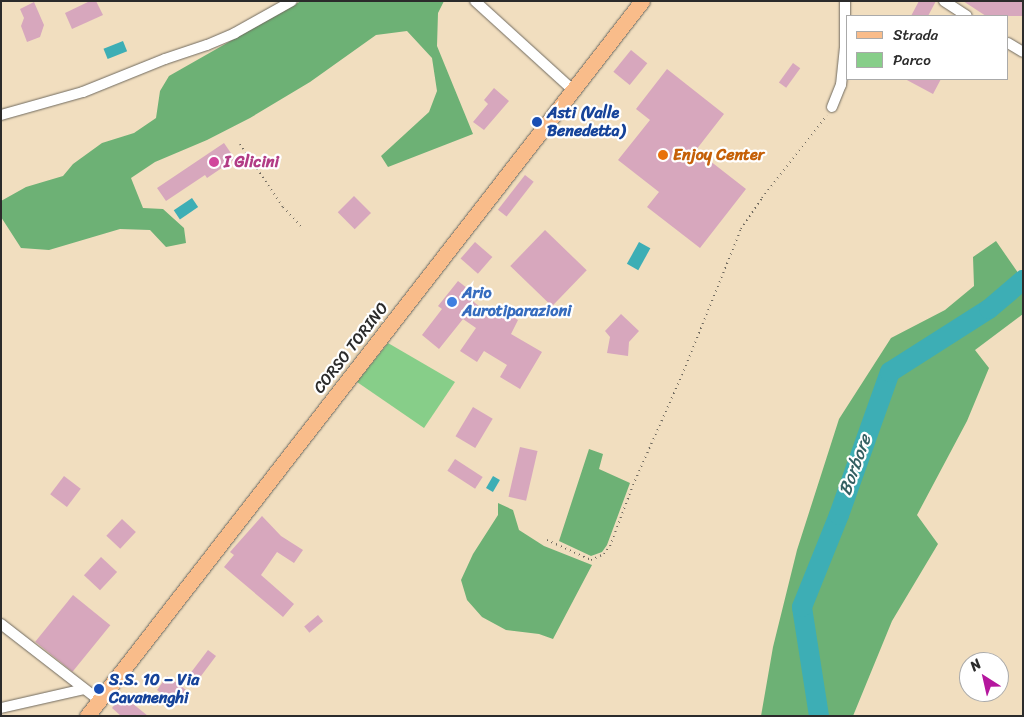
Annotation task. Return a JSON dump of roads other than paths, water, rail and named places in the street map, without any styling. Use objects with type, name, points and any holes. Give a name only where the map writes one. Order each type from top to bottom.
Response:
[{"type":"main road","name":"CORSO TORINO","points":[[87,716],[642,1]]},
{"type":"street","points":[[1,115],[83,92],[165,59],[207,45],[236,33],[292,1]]},
{"type":"street","points":[[475,1],[574,90]]},
{"type":"street","points":[[832,107],[841,86],[844,57],[845,1]]},
{"type":"street","points":[[944,1],[965,15]]},
{"type":"street","points":[[1009,44],[1023,52]]},
{"type":"street","points":[[1,624],[100,700]]},
{"type":"street","points":[[1,708],[84,689]]},
{"type":"water","points":[[123,41],[127,51],[108,59],[104,49]]},
{"type":"water","points":[[192,198],[198,207],[180,219],[174,210]]},
{"type":"water","points":[[639,242],[650,248],[638,270],[627,264]]},
{"type":"water","points":[[493,476],[500,480],[493,492],[486,488]]},
{"type":"waterway","name":"Borbore","points":[[819,716],[802,607],[839,515],[890,372],[989,309],[1023,280]]},
{"type":"place","name":"Asti (Valle Benedetta)","points":[[537,122]]},
{"type":"place","name":"Enjoy Center","points":[[663,155]]},
{"type":"place","name":"I Glicini","points":[[214,162]]},
{"type":"place","name":"Ario Aurotiparazioni","points":[[452,302]]},
{"type":"place","name":"S.S. 10 – Via Cavanenghi","points":[[99,689]]}]
